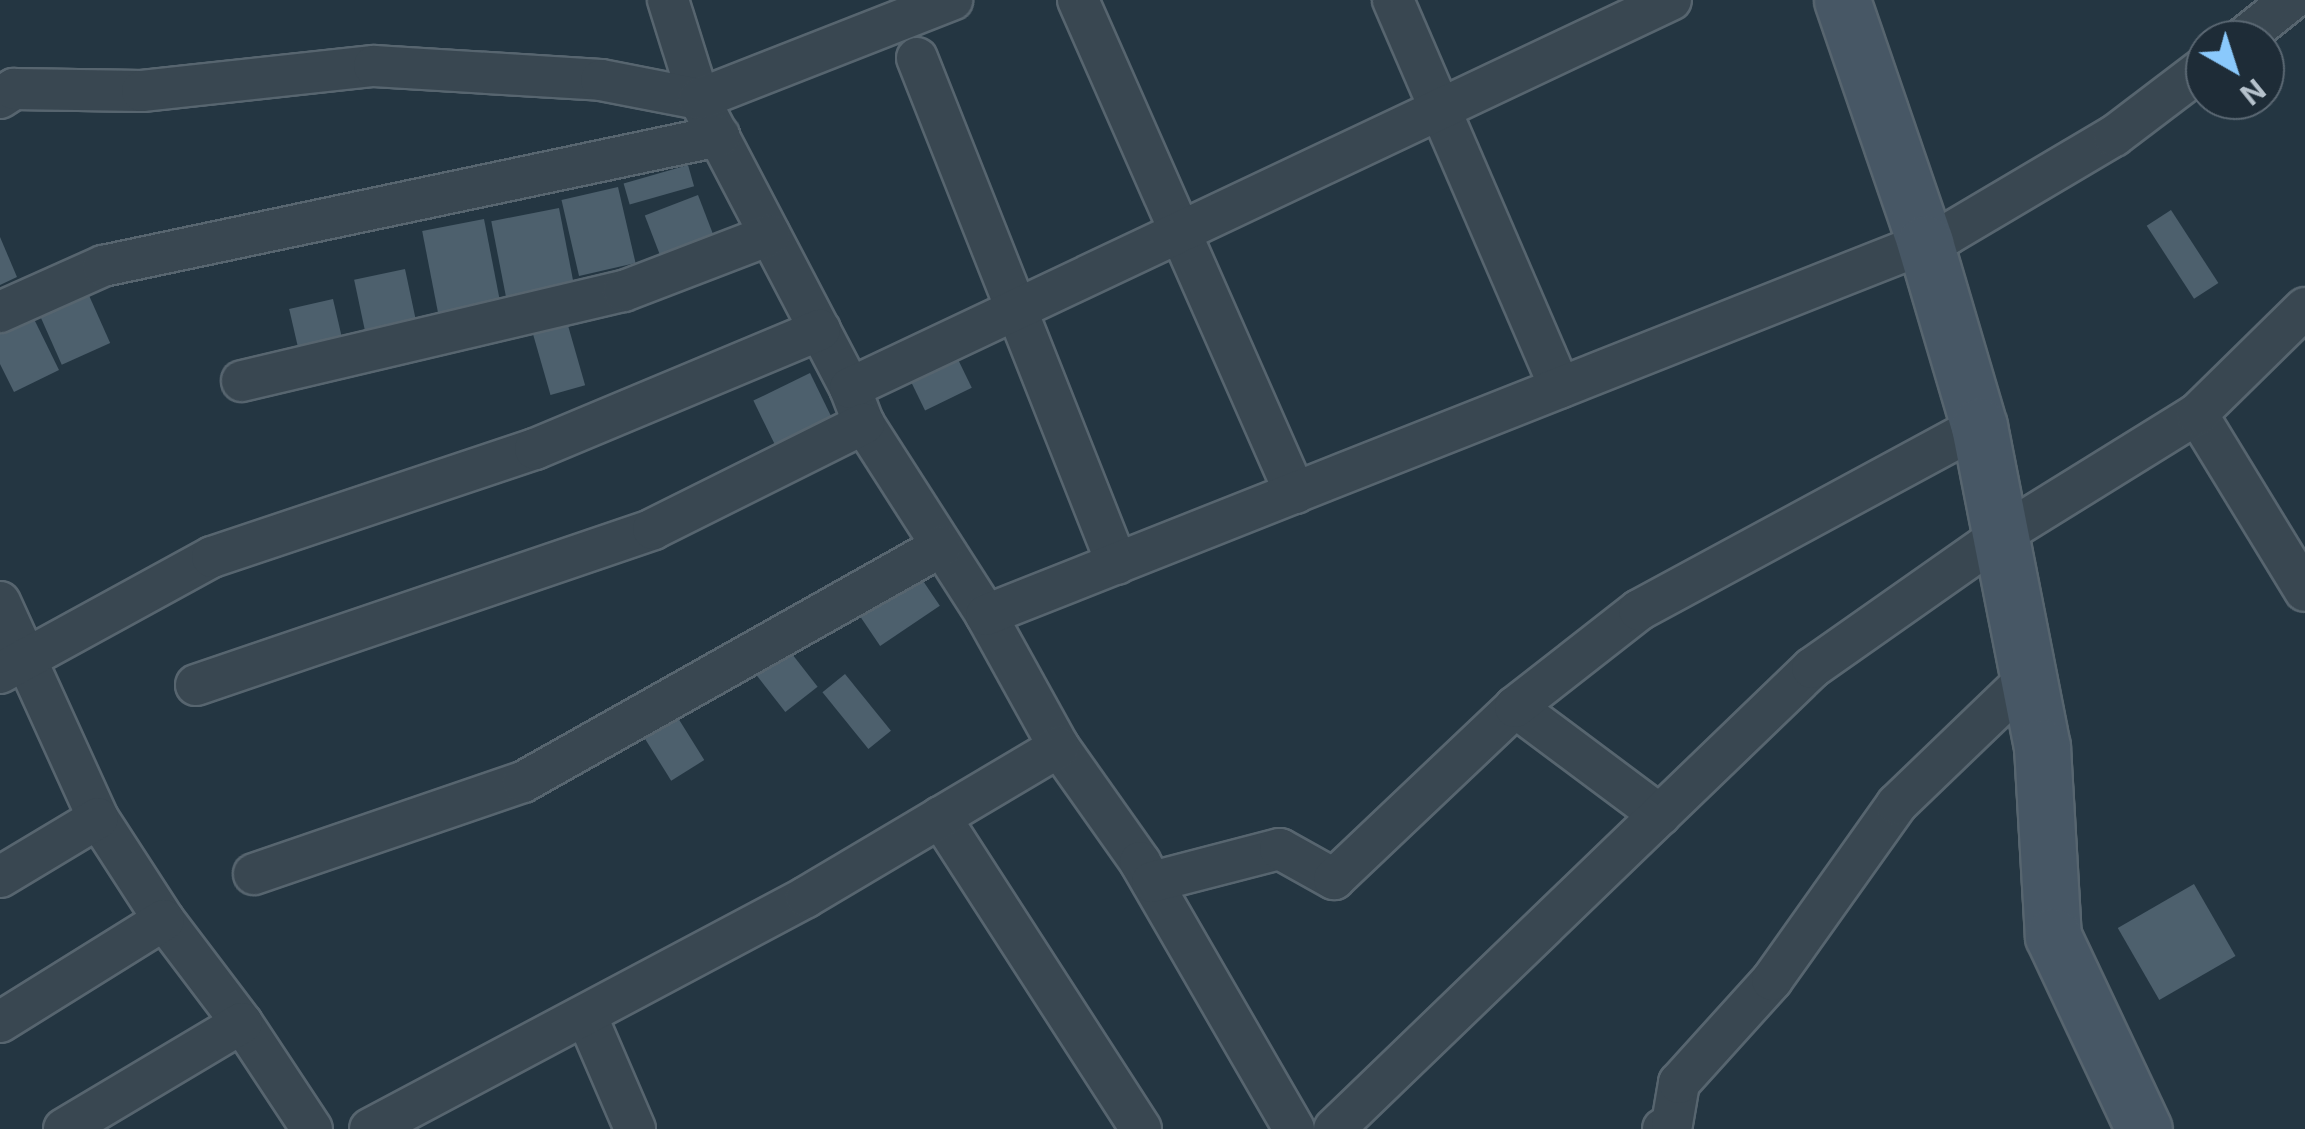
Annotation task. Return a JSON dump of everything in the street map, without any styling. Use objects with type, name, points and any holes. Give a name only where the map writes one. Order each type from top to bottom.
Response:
[{"type":"main road","points":[[1842,0],[1925,243],[1979,426],[2042,748],[2052,936],[2134,1126]]},
{"type":"street","points":[[668,0],[699,99],[857,406],[986,615],[1060,747],[1152,882],[1294,1129]]},
{"type":"street","points":[[0,98],[14,90],[142,91],[374,66],[600,80],[699,99],[952,0]]},
{"type":"street","points":[[1078,0],[1295,493]]},
{"type":"street","points":[[1392,0],[1560,388]]},
{"type":"street","points":[[196,685],[653,529],[1016,309],[1438,106],[1671,0]]},
{"type":"street","points":[[2266,20],[2291,0]]},
{"type":"street","points":[[917,58],[1116,564]]},
{"type":"street","points":[[986,615],[1925,243],[2114,136],[2185,82]]},
{"type":"street","points":[[0,312],[102,266],[719,136]]},
{"type":"street","points":[[242,381],[624,291],[770,235]]},
{"type":"street","points":[[1334,1129],[1812,668],[2000,536],[2197,414],[2305,308]]},
{"type":"street","points":[[15,667],[212,557],[535,448],[820,330]]},
{"type":"street","points":[[2197,414],[2305,591]]},
{"type":"street","points":[[1152,882],[1280,849],[1334,880],[1515,707],[1639,610],[1979,426]]},
{"type":"street","points":[[254,874],[523,782],[942,546]]},
{"type":"street","points":[[0,602],[15,667],[98,818],[164,920],[242,1023],[300,1125]]},
{"type":"street","points":[[1671,1127],[1680,1082],[1772,980],[1897,804],[2027,680]]},
{"type":"street","points":[[1515,707],[1660,815]]},
{"type":"street","points":[[370,1129],[806,897],[1060,747]]},
{"type":"street","points":[[0,877],[98,818]]},
{"type":"street","points":[[940,818],[1141,1129]]},
{"type":"street","points":[[0,1022],[164,920]]},
{"type":"street","points":[[586,1015],[635,1129]]},
{"type":"street","points":[[64,1129],[242,1023]]},
{"type":"building","points":[[688,165],[694,186],[630,205],[624,183]]},
{"type":"building","points":[[618,187],[636,263],[579,276],[561,200]]},
{"type":"building","points":[[698,195],[716,241],[662,261],[645,215]]},
{"type":"building","points":[[559,208],[575,292],[508,306],[491,221]]},
{"type":"building","points":[[2171,210],[2218,283],[2194,299],[2147,226]]},
{"type":"building","points":[[484,219],[500,303],[439,315],[422,231]]},
{"type":"building","points":[[0,237],[17,277],[0,285]]},
{"type":"building","points":[[405,269],[417,326],[366,337],[354,280]]},
{"type":"building","points":[[87,291],[110,343],[62,365],[39,313]]},
{"type":"building","points":[[333,299],[344,349],[301,359],[289,309]]},
{"type":"building","points":[[565,315],[585,385],[551,395],[530,325]]},
{"type":"building","points":[[33,317],[59,370],[14,392],[0,364],[0,333]]},
{"type":"building","points":[[949,341],[972,388],[925,411],[902,364]]},
{"type":"building","points":[[810,373],[835,424],[778,452],[753,401]]},
{"type":"building","points":[[913,566],[940,606],[880,646],[853,606]]},
{"type":"building","points":[[785,645],[818,687],[785,712],[753,670]]},
{"type":"building","points":[[845,674],[891,731],[868,749],[822,692]]},
{"type":"building","points":[[673,710],[704,760],[671,781],[640,731]]},
{"type":"building","points":[[2194,884],[2236,956],[2159,1000],[2118,928]]}]
